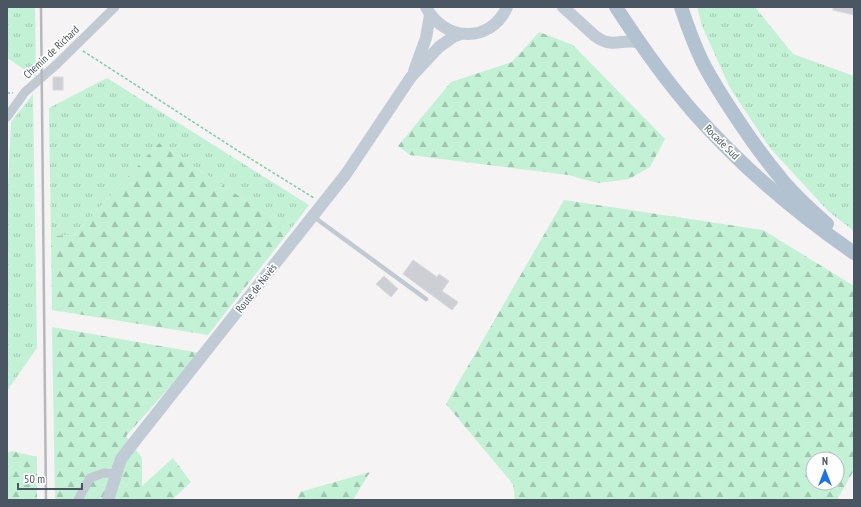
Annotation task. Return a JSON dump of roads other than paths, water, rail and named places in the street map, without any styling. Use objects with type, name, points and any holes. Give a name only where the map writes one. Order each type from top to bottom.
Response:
[{"type":"main road","name":"Route de Navès","points":[[428,11],[439,24],[449,30],[461,34],[472,34],[483,31],[492,26],[500,19],[507,7]]},
{"type":"main road","points":[[500,19],[516,7]]},
{"type":"main road","points":[[563,7],[600,40],[612,43],[632,41],[639,43]]},
{"type":"main road","name":"Rocade Sud","points":[[616,7],[639,43],[695,114],[752,171],[789,205],[854,253]]},
{"type":"main road","points":[[681,7],[691,34],[710,76],[728,106],[753,142],[801,200],[826,223],[854,244]]},
{"type":"main road","name":"Route de Navès","points":[[411,77],[426,38],[428,11]]},
{"type":"main road","name":"Route de Navès","points":[[109,500],[121,459],[346,174],[411,77],[439,47],[453,37],[461,34]]},
{"type":"street","name":"Chemin de Richard","points":[[7,117],[25,92],[57,64],[115,7]]},
{"type":"street","points":[[78,500],[90,478],[104,473],[116,474]]},
{"type":"lane","points":[[313,216],[426,298]]},
{"type":"railway","points":[[41,7],[46,500]]}]
